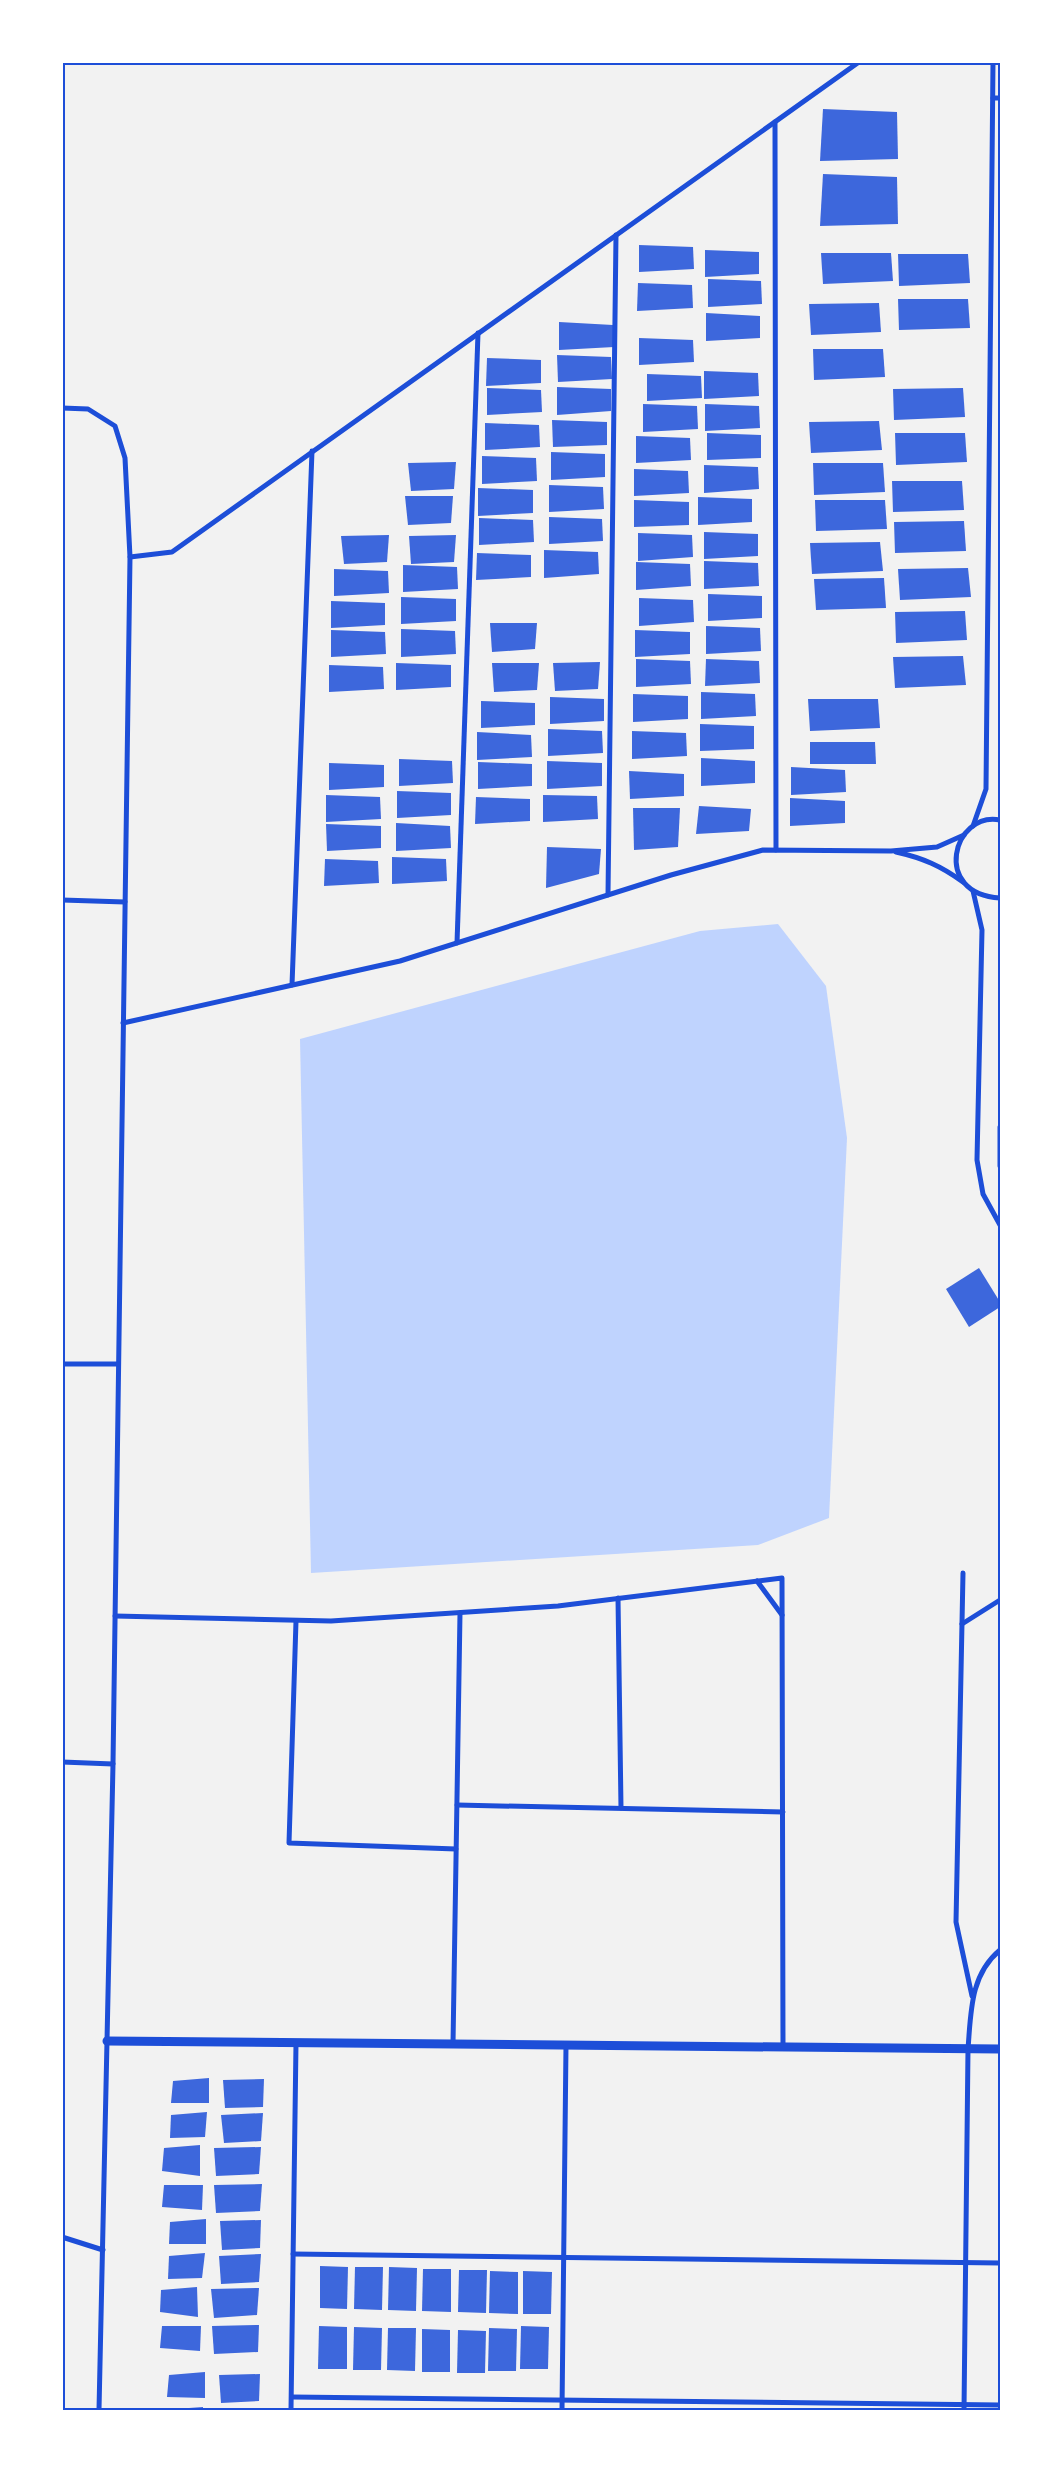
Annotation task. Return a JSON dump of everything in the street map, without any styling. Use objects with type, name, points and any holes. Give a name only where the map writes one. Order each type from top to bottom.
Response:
[{"type":"street","points":[[130,557],[172,552],[859,62]]},
{"type":"street","points":[[974,826],[986,789],[993,62]]},
{"type":"street","points":[[993,98],[1000,98]]},
{"type":"street","points":[[774,122],[776,850]]},
{"type":"street","points":[[608,895],[616,235]]},
{"type":"street","points":[[457,943],[478,333]]},
{"type":"street","points":[[62,408],[88,408],[115,426],[125,458],[130,557],[113,1764],[99,2410]]},
{"type":"street","points":[[292,985],[312,451]]},
{"type":"street","points":[[963,883],[956,858],[958,844],[974,826],[984,821],[1000,820]]},
{"type":"street","points":[[123,1023],[400,961],[608,895],[754,853],[776,850],[891,851],[937,847],[964,835]]},
{"type":"street","points":[[891,851],[915,856],[943,868],[973,891],[985,897],[1000,898]]},
{"type":"street","points":[[973,891],[982,930],[977,1160],[983,1194],[1000,1225]]},
{"type":"street","points":[[62,900],[125,902]]},
{"type":"street","points":[[1000,1128],[1000,1166]]},
{"type":"street","points":[[62,1364],[118,1364]]},
{"type":"street","points":[[963,1573],[956,1922],[972,1997],[968,2049],[964,2408]]},
{"type":"street","points":[[115,1616],[331,1621],[558,1606],[782,1578],[783,2047]]},
{"type":"street","points":[[757,1581],[782,1615]]},
{"type":"street","points":[[618,1598],[621,1808]]},
{"type":"street","points":[[962,1624],[1000,1600]]},
{"type":"street","points":[[453,2044],[460,1613]]},
{"type":"street","points":[[296,1620],[288,1843],[456,1849]]},
{"type":"street","points":[[62,1762],[113,1764]]},
{"type":"street","points":[[457,1804],[783,1812]]},
{"type":"street","points":[[972,1997],[988,1960],[1000,1950]]},
{"type":"street","points":[[107,2041],[1000,2049]]},
{"type":"street","points":[[292,2410],[296,2043]]},
{"type":"street","points":[[562,2410],[566,2045]]},
{"type":"street","points":[[62,2237],[103,2250]]},
{"type":"street","points":[[293,2254],[1000,2263]]},
{"type":"street","points":[[292,2397],[964,2408],[1000,2405]]},
{"type":"water","points":[[778,924],[826,986],[847,1138],[829,1518],[758,1545],[311,1573],[300,1039],[700,931]]},
{"type":"building","points":[[823,109],[897,112],[898,159],[820,161]]},
{"type":"building","points":[[823,174],[897,177],[898,224],[820,226]]},
{"type":"building","points":[[639,245],[693,247],[694,269],[639,272]]},
{"type":"building","points":[[705,250],[759,252],[759,274],[705,277]]},
{"type":"building","points":[[821,253],[891,253],[893,281],[823,284]]},
{"type":"building","points":[[898,254],[968,254],[970,283],[899,286]]},
{"type":"building","points":[[708,279],[761,281],[762,304],[708,307]]},
{"type":"building","points":[[638,283],[692,285],[693,308],[637,311]]},
{"type":"building","points":[[898,299],[968,299],[970,328],[899,330]]},
{"type":"building","points":[[879,303],[881,332],[811,335],[809,304]]},
{"type":"building","points":[[706,313],[760,316],[760,338],[706,341]]},
{"type":"building","points":[[559,322],[613,325],[614,347],[559,350]]},
{"type":"building","points":[[639,338],[693,340],[694,362],[639,365]]},
{"type":"building","points":[[813,349],[883,349],[885,377],[814,380]]},
{"type":"building","points":[[557,355],[611,357],[612,379],[558,382]]},
{"type":"building","points":[[487,358],[541,360],[541,383],[486,386]]},
{"type":"building","points":[[704,371],[758,373],[759,396],[704,399]]},
{"type":"building","points":[[647,374],[701,376],[702,398],[647,401]]},
{"type":"building","points":[[557,387],[611,389],[611,411],[557,415]]},
{"type":"building","points":[[487,388],[541,390],[542,412],[487,415]]},
{"type":"building","points":[[963,388],[965,417],[894,420],[893,389]]},
{"type":"building","points":[[643,404],[697,406],[698,429],[643,432]]},
{"type":"building","points":[[705,404],[759,406],[760,428],[705,431]]},
{"type":"building","points":[[552,420],[607,422],[607,445],[553,447]]},
{"type":"building","points":[[879,421],[882,450],[811,453],[809,422]]},
{"type":"building","points":[[485,423],[539,425],[540,447],[485,450]]},
{"type":"building","points":[[707,433],[761,435],[761,458],[707,460]]},
{"type":"building","points":[[895,433],[965,433],[967,462],[896,465]]},
{"type":"building","points":[[636,436],[690,438],[691,460],[636,463]]},
{"type":"building","points":[[551,452],[605,454],[605,477],[551,480]]},
{"type":"building","points":[[482,456],[536,458],[537,481],[482,484]]},
{"type":"building","points":[[456,462],[454,489],[411,491],[408,463]]},
{"type":"building","points":[[813,463],[883,463],[885,492],[814,495]]},
{"type":"building","points":[[704,465],[758,467],[759,489],[704,493]]},
{"type":"building","points":[[634,469],[688,471],[689,493],[634,496]]},
{"type":"building","points":[[892,481],[962,481],[964,510],[893,512]]},
{"type":"building","points":[[549,485],[603,487],[604,509],[549,512]]},
{"type":"building","points":[[478,488],[533,490],[533,513],[478,516]]},
{"type":"building","points":[[405,496],[453,496],[451,523],[408,525]]},
{"type":"building","points":[[698,497],[752,499],[752,522],[698,525]]},
{"type":"building","points":[[634,500],[689,502],[689,525],[634,527]]},
{"type":"building","points":[[815,500],[885,500],[887,529],[816,531]]},
{"type":"building","points":[[549,517],[602,519],[603,541],[549,544]]},
{"type":"building","points":[[479,518],[533,520],[534,542],[479,545]]},
{"type":"building","points":[[964,521],[966,551],[895,553],[894,522]]},
{"type":"building","points":[[704,532],[758,534],[758,556],[704,559]]},
{"type":"building","points":[[638,533],[692,535],[693,557],[638,561]]},
{"type":"building","points":[[389,535],[387,562],[344,564],[341,536]]},
{"type":"building","points":[[456,535],[454,562],[411,564],[409,536]]},
{"type":"building","points":[[880,542],[883,571],[812,574],[810,543]]},
{"type":"building","points":[[544,550],[598,552],[599,574],[544,578]]},
{"type":"building","points":[[477,553],[531,555],[531,577],[476,580]]},
{"type":"building","points":[[704,561],[758,563],[759,586],[704,589]]},
{"type":"building","points":[[636,562],[690,564],[691,586],[636,590]]},
{"type":"building","points":[[403,565],[457,567],[458,589],[403,592]]},
{"type":"building","points":[[968,568],[971,597],[900,600],[898,569]]},
{"type":"building","points":[[334,569],[388,571],[389,593],[334,596]]},
{"type":"building","points":[[884,578],[886,608],[816,610],[814,579]]},
{"type":"building","points":[[708,594],[762,596],[762,618],[708,621]]},
{"type":"building","points":[[401,597],[456,599],[456,621],[401,624]]},
{"type":"building","points":[[639,598],[693,600],[694,622],[639,626]]},
{"type":"building","points":[[331,601],[385,603],[385,625],[331,628]]},
{"type":"building","points":[[965,611],[967,640],[896,643],[895,612]]},
{"type":"building","points":[[490,623],[537,623],[535,649],[492,652]]},
{"type":"building","points":[[706,626],[760,628],[761,651],[706,654]]},
{"type":"building","points":[[401,629],[455,631],[456,654],[401,657]]},
{"type":"building","points":[[331,630],[385,632],[386,654],[331,657]]},
{"type":"building","points":[[635,630],[690,632],[690,654],[635,657]]},
{"type":"building","points":[[963,656],[966,685],[895,688],[893,657]]},
{"type":"building","points":[[636,659],[690,661],[691,684],[636,687]]},
{"type":"building","points":[[706,659],[759,661],[760,683],[705,686]]},
{"type":"building","points":[[600,662],[598,689],[555,691],[553,663]]},
{"type":"building","points":[[396,663],[451,665],[451,687],[396,690]]},
{"type":"building","points":[[492,663],[539,663],[537,690],[494,692]]},
{"type":"building","points":[[329,665],[383,667],[384,689],[329,692]]},
{"type":"building","points":[[701,692],[755,694],[756,716],[701,719]]},
{"type":"building","points":[[633,694],[688,696],[688,719],[633,722]]},
{"type":"building","points":[[550,697],[604,699],[604,721],[550,724]]},
{"type":"building","points":[[808,699],[878,699],[880,728],[810,731]]},
{"type":"building","points":[[481,701],[535,703],[535,725],[481,728]]},
{"type":"building","points":[[700,724],[754,726],[754,749],[700,751]]},
{"type":"building","points":[[548,729],[602,731],[603,753],[548,756]]},
{"type":"building","points":[[632,731],[686,733],[687,756],[632,759]]},
{"type":"building","points":[[477,732],[531,735],[532,757],[477,760]]},
{"type":"building","points":[[810,742],[875,742],[876,764],[810,764]]},
{"type":"building","points":[[701,758],[755,761],[755,783],[701,786]]},
{"type":"building","points":[[399,759],[452,761],[453,783],[399,786]]},
{"type":"building","points":[[547,761],[602,763],[602,786],[547,789]]},
{"type":"building","points":[[478,762],[532,764],[532,786],[478,789]]},
{"type":"building","points":[[329,763],[384,765],[384,787],[329,790]]},
{"type":"building","points":[[791,767],[845,770],[846,792],[791,795]]},
{"type":"building","points":[[629,771],[684,774],[684,796],[630,799]]},
{"type":"building","points":[[397,791],[451,793],[451,815],[397,818]]},
{"type":"building","points":[[326,795],[380,797],[381,819],[326,822]]},
{"type":"building","points":[[543,795],[597,796],[598,819],[543,822]]},
{"type":"building","points":[[476,797],[530,799],[530,821],[475,824]]},
{"type":"building","points":[[790,798],[845,801],[845,823],[790,826]]},
{"type":"building","points":[[699,806],[751,809],[749,831],[696,834]]},
{"type":"building","points":[[633,808],[680,808],[678,847],[634,850]]},
{"type":"building","points":[[396,823],[450,826],[451,848],[396,851]]},
{"type":"building","points":[[326,824],[381,826],[381,848],[327,851]]},
{"type":"building","points":[[547,847],[601,849],[599,874],[546,888]]},
{"type":"building","points":[[392,857],[446,859],[447,881],[392,884]]},
{"type":"building","points":[[325,859],[378,861],[379,883],[324,886]]},
{"type":"building","points":[[979,1268],[1000,1302],[1000,1307],[969,1327],[946,1289]]},
{"type":"building","points":[[209,2078],[209,2103],[171,2103],[173,2081]]},
{"type":"building","points":[[264,2079],[263,2107],[225,2108],[223,2080]]},
{"type":"building","points":[[207,2112],[205,2137],[170,2138],[171,2115]]},
{"type":"building","points":[[263,2113],[261,2141],[224,2143],[221,2115]]},
{"type":"building","points":[[200,2145],[200,2176],[162,2171],[164,2148]]},
{"type":"building","points":[[261,2147],[259,2174],[216,2176],[214,2148]]},
{"type":"building","points":[[262,2184],[260,2211],[216,2213],[214,2185]]},
{"type":"building","points":[[164,2185],[203,2185],[202,2210],[162,2207]]},
{"type":"building","points":[[206,2219],[206,2244],[169,2244],[170,2222]]},
{"type":"building","points":[[261,2220],[260,2248],[222,2250],[220,2221]]},
{"type":"building","points":[[205,2253],[202,2278],[168,2279],[169,2256]]},
{"type":"building","points":[[261,2254],[259,2282],[221,2284],[219,2256]]},
{"type":"building","points":[[320,2266],[348,2267],[347,2309],[320,2308]]},
{"type":"building","points":[[355,2267],[383,2267],[382,2310],[354,2309]]},
{"type":"building","points":[[389,2267],[417,2268],[416,2311],[388,2310]]},
{"type":"building","points":[[423,2269],[451,2269],[451,2312],[422,2311]]},
{"type":"building","points":[[459,2270],[487,2270],[486,2313],[458,2312]]},
{"type":"building","points":[[490,2271],[518,2272],[518,2314],[489,2313]]},
{"type":"building","points":[[523,2271],[552,2272],[551,2314],[523,2314]]},
{"type":"building","points":[[197,2287],[198,2317],[160,2312],[161,2290]]},
{"type":"building","points":[[259,2288],[257,2315],[214,2318],[211,2289]]},
{"type":"building","points":[[259,2325],[258,2352],[214,2354],[212,2326]]},
{"type":"building","points":[[162,2326],[201,2326],[200,2351],[160,2348]]},
{"type":"building","points":[[319,2326],[347,2327],[347,2369],[318,2369]]},
{"type":"building","points":[[521,2326],[549,2327],[548,2369],[520,2369]]},
{"type":"building","points":[[354,2327],[382,2328],[381,2370],[353,2370]]},
{"type":"building","points":[[388,2328],[416,2328],[415,2371],[387,2370]]},
{"type":"building","points":[[489,2328],[517,2329],[516,2371],[488,2371]]},
{"type":"building","points":[[422,2329],[450,2330],[450,2372],[422,2372]]},
{"type":"building","points":[[458,2330],[486,2331],[485,2373],[457,2373]]},
{"type":"building","points":[[205,2372],[205,2398],[167,2397],[169,2375]]},
{"type":"building","points":[[260,2374],[259,2401],[221,2403],[219,2375]]},
{"type":"building","points":[[203,2407],[203,2410],[175,2410],[175,2409]]},
{"type":"building","points":[[259,2408],[259,2410],[231,2410],[231,2409]]}]
